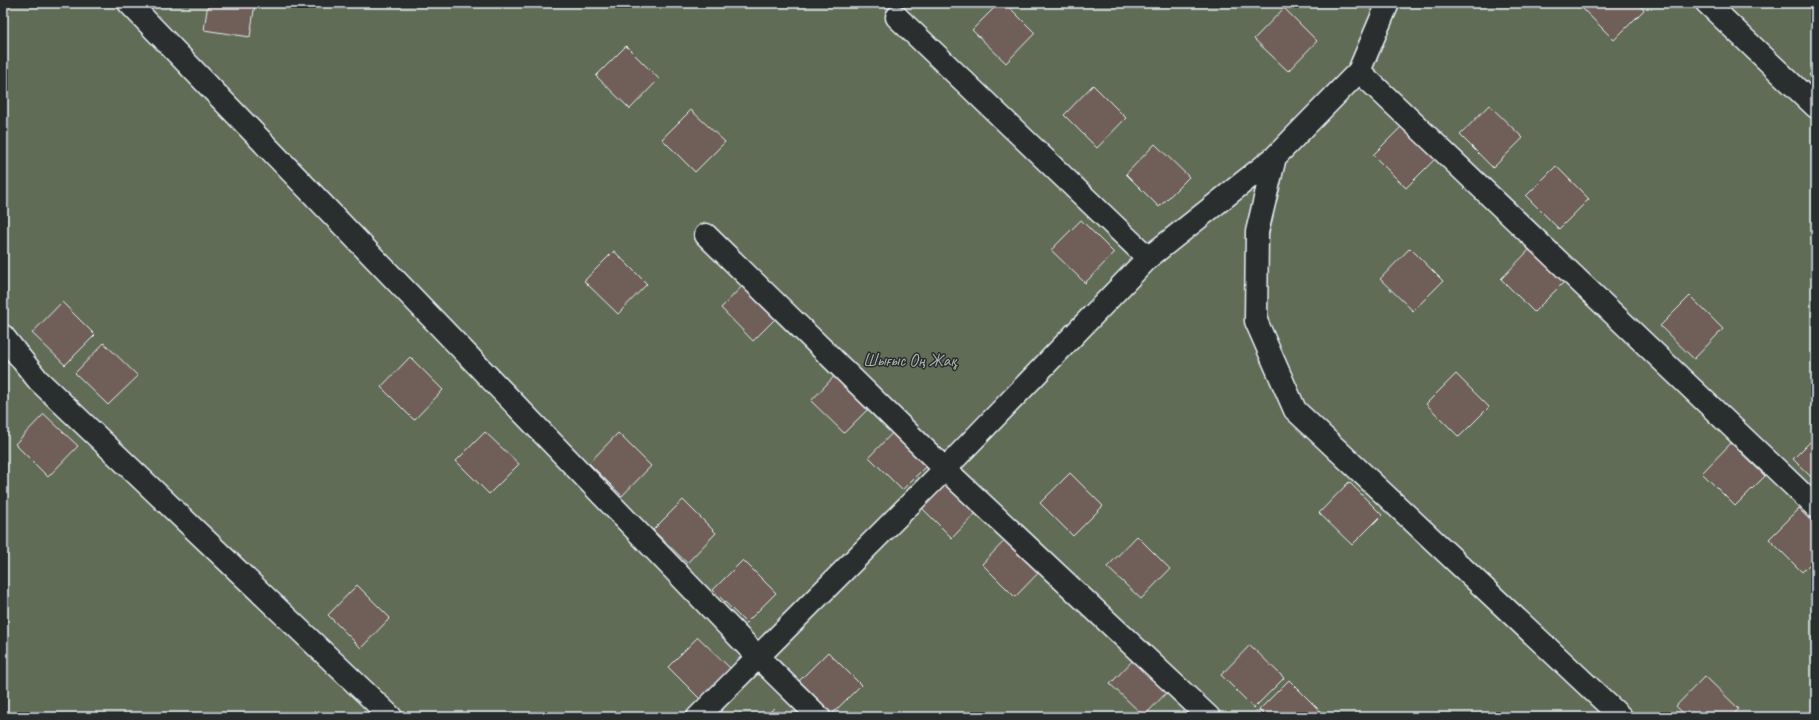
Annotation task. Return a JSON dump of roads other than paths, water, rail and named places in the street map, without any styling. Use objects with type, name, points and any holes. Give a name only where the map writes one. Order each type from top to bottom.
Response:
[{"type":"lane","points":[[129,3],[758,657],[819,717]]},
{"type":"lane","points":[[698,717],[944,468],[1148,258],[1275,157],[1359,71],[1388,3]]},
{"type":"lane","points":[[1707,3],[1816,107]]},
{"type":"lane","points":[[897,17],[1148,258]]},
{"type":"lane","points":[[1359,71],[1816,507]]},
{"type":"lane","points":[[1275,157],[1257,232],[1256,321],[1295,410],[1622,717]]},
{"type":"lane","points":[[706,235],[944,468],[1209,717]]},
{"type":"lane","points":[[3,336],[38,380],[391,717]]},
{"type":"park label","name":"Шығыс Оң Жақ","points":[[910,360]]}]
